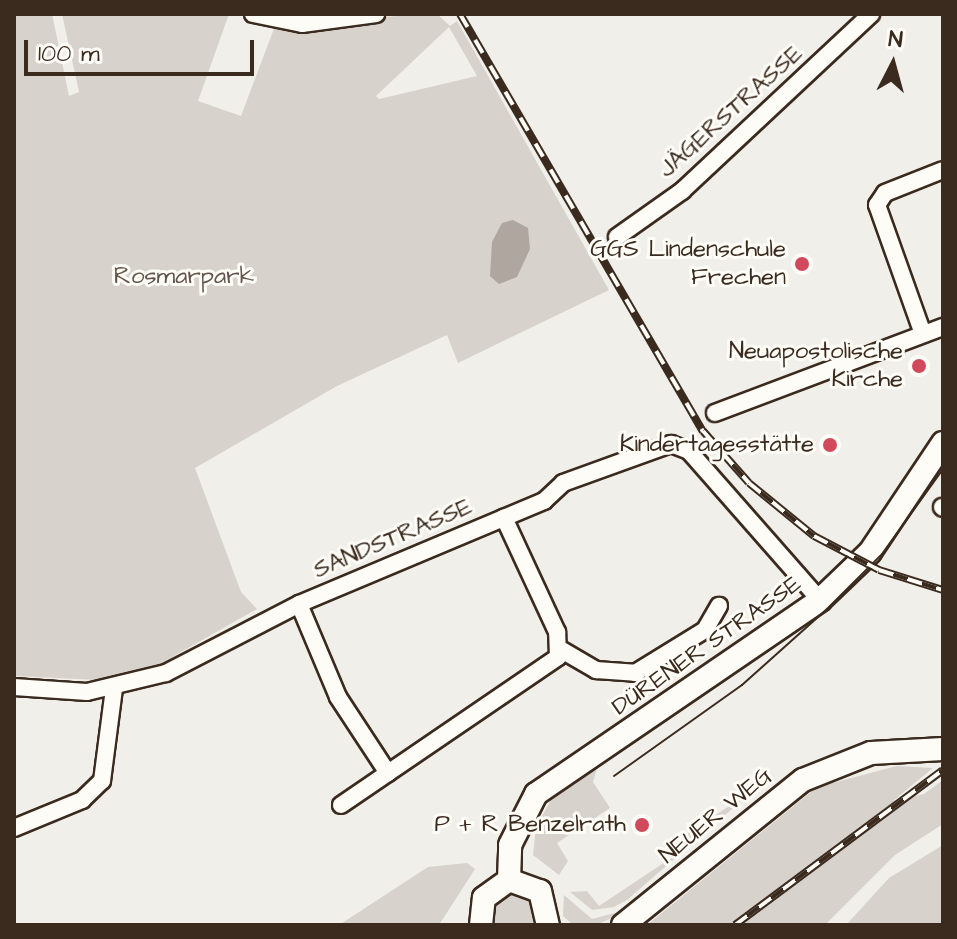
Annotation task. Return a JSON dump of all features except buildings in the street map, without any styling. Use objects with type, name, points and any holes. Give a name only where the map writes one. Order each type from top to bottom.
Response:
[{"type":"main road","name":"DÜRENER STRASSE","points":[[509,880],[512,836],[536,794],[820,600],[870,552],[943,443]]},
{"type":"main road","name":"NEUER WEG","points":[[623,925],[803,780],[871,753],[943,749]]},
{"type":"main road","points":[[481,925],[484,898],[509,880],[540,891],[548,925]]},
{"type":"street","points":[[253,14],[302,24],[376,14]]},
{"type":"street","name":"JÄGERSTRASSE","points":[[617,237],[693,181],[871,14]]},
{"type":"street","points":[[923,334],[877,205],[885,193],[943,170]]},
{"type":"street","points":[[715,413],[943,327]]},
{"type":"street","name":"SANDSTRASSE","points":[[14,687],[114,689],[166,673],[299,604],[544,501],[563,483],[677,444],[820,600]]},
{"type":"street","name":"SANDSTRASSE","points":[[504,518],[560,649]]},
{"type":"street","name":"SANDSTRASSE","points":[[299,604],[338,697],[388,773]]},
{"type":"street","points":[[341,805],[549,665],[560,649],[596,670],[635,673],[705,630],[719,606]]},
{"type":"street","points":[[14,828],[82,800],[102,781],[114,689]]},
{"type":"green space","name":"Rosmarpark","points":[[14,14],[52,14],[69,96],[79,92],[62,14],[229,14],[198,101],[241,116],[275,26],[422,14],[437,14],[450,26],[457,21],[609,290],[458,363],[447,335],[337,386],[195,468],[241,592],[257,609],[160,664],[99,680],[14,676]],"holes":[[[449,27],[477,76],[379,99],[376,96]]]},
{"type":"green space","points":[[897,766],[933,768],[893,801],[924,794],[943,780],[943,824],[895,855],[825,925],[647,925],[817,787]]},
{"type":"green space","points":[[597,768],[593,782],[610,808],[557,843],[568,861],[559,875],[533,855],[536,827],[552,798]]},
{"type":"green space","points":[[781,781],[627,911],[596,925],[573,925],[563,916],[564,895],[592,919],[622,911]]},
{"type":"green space","points":[[755,789],[627,900],[614,907],[592,910],[570,892],[587,891],[599,906],[680,852],[675,842]]},
{"type":"green space","points":[[943,845],[943,925],[846,925],[889,878]]},
{"type":"green space","points":[[467,863],[475,869],[439,925],[339,925],[428,867]]},
{"type":"green space","points":[[511,891],[531,898],[535,925],[493,925],[494,901]]},
{"type":"shaded area","points":[[513,220],[528,228],[530,249],[517,277],[499,284],[490,276],[492,242],[502,223]]},
{"type":"tram line","points":[[614,776],[742,685],[827,609],[882,554],[943,469]]},
{"type":"railway","points":[[460,14],[703,431],[749,483],[814,536],[879,570],[943,590]]},
{"type":"railway","points":[[735,925],[943,770]]},
{"type":"place","name":"GGS Lindenschule Frechen","points":[[802,264]]},
{"type":"place","name":"Neuapostolische Kirche","points":[[919,366]]},
{"type":"place","name":"Kindertagesstätte","points":[[830,445]]},
{"type":"place","name":"P + R Benzelrath","points":[[642,825]]}]
